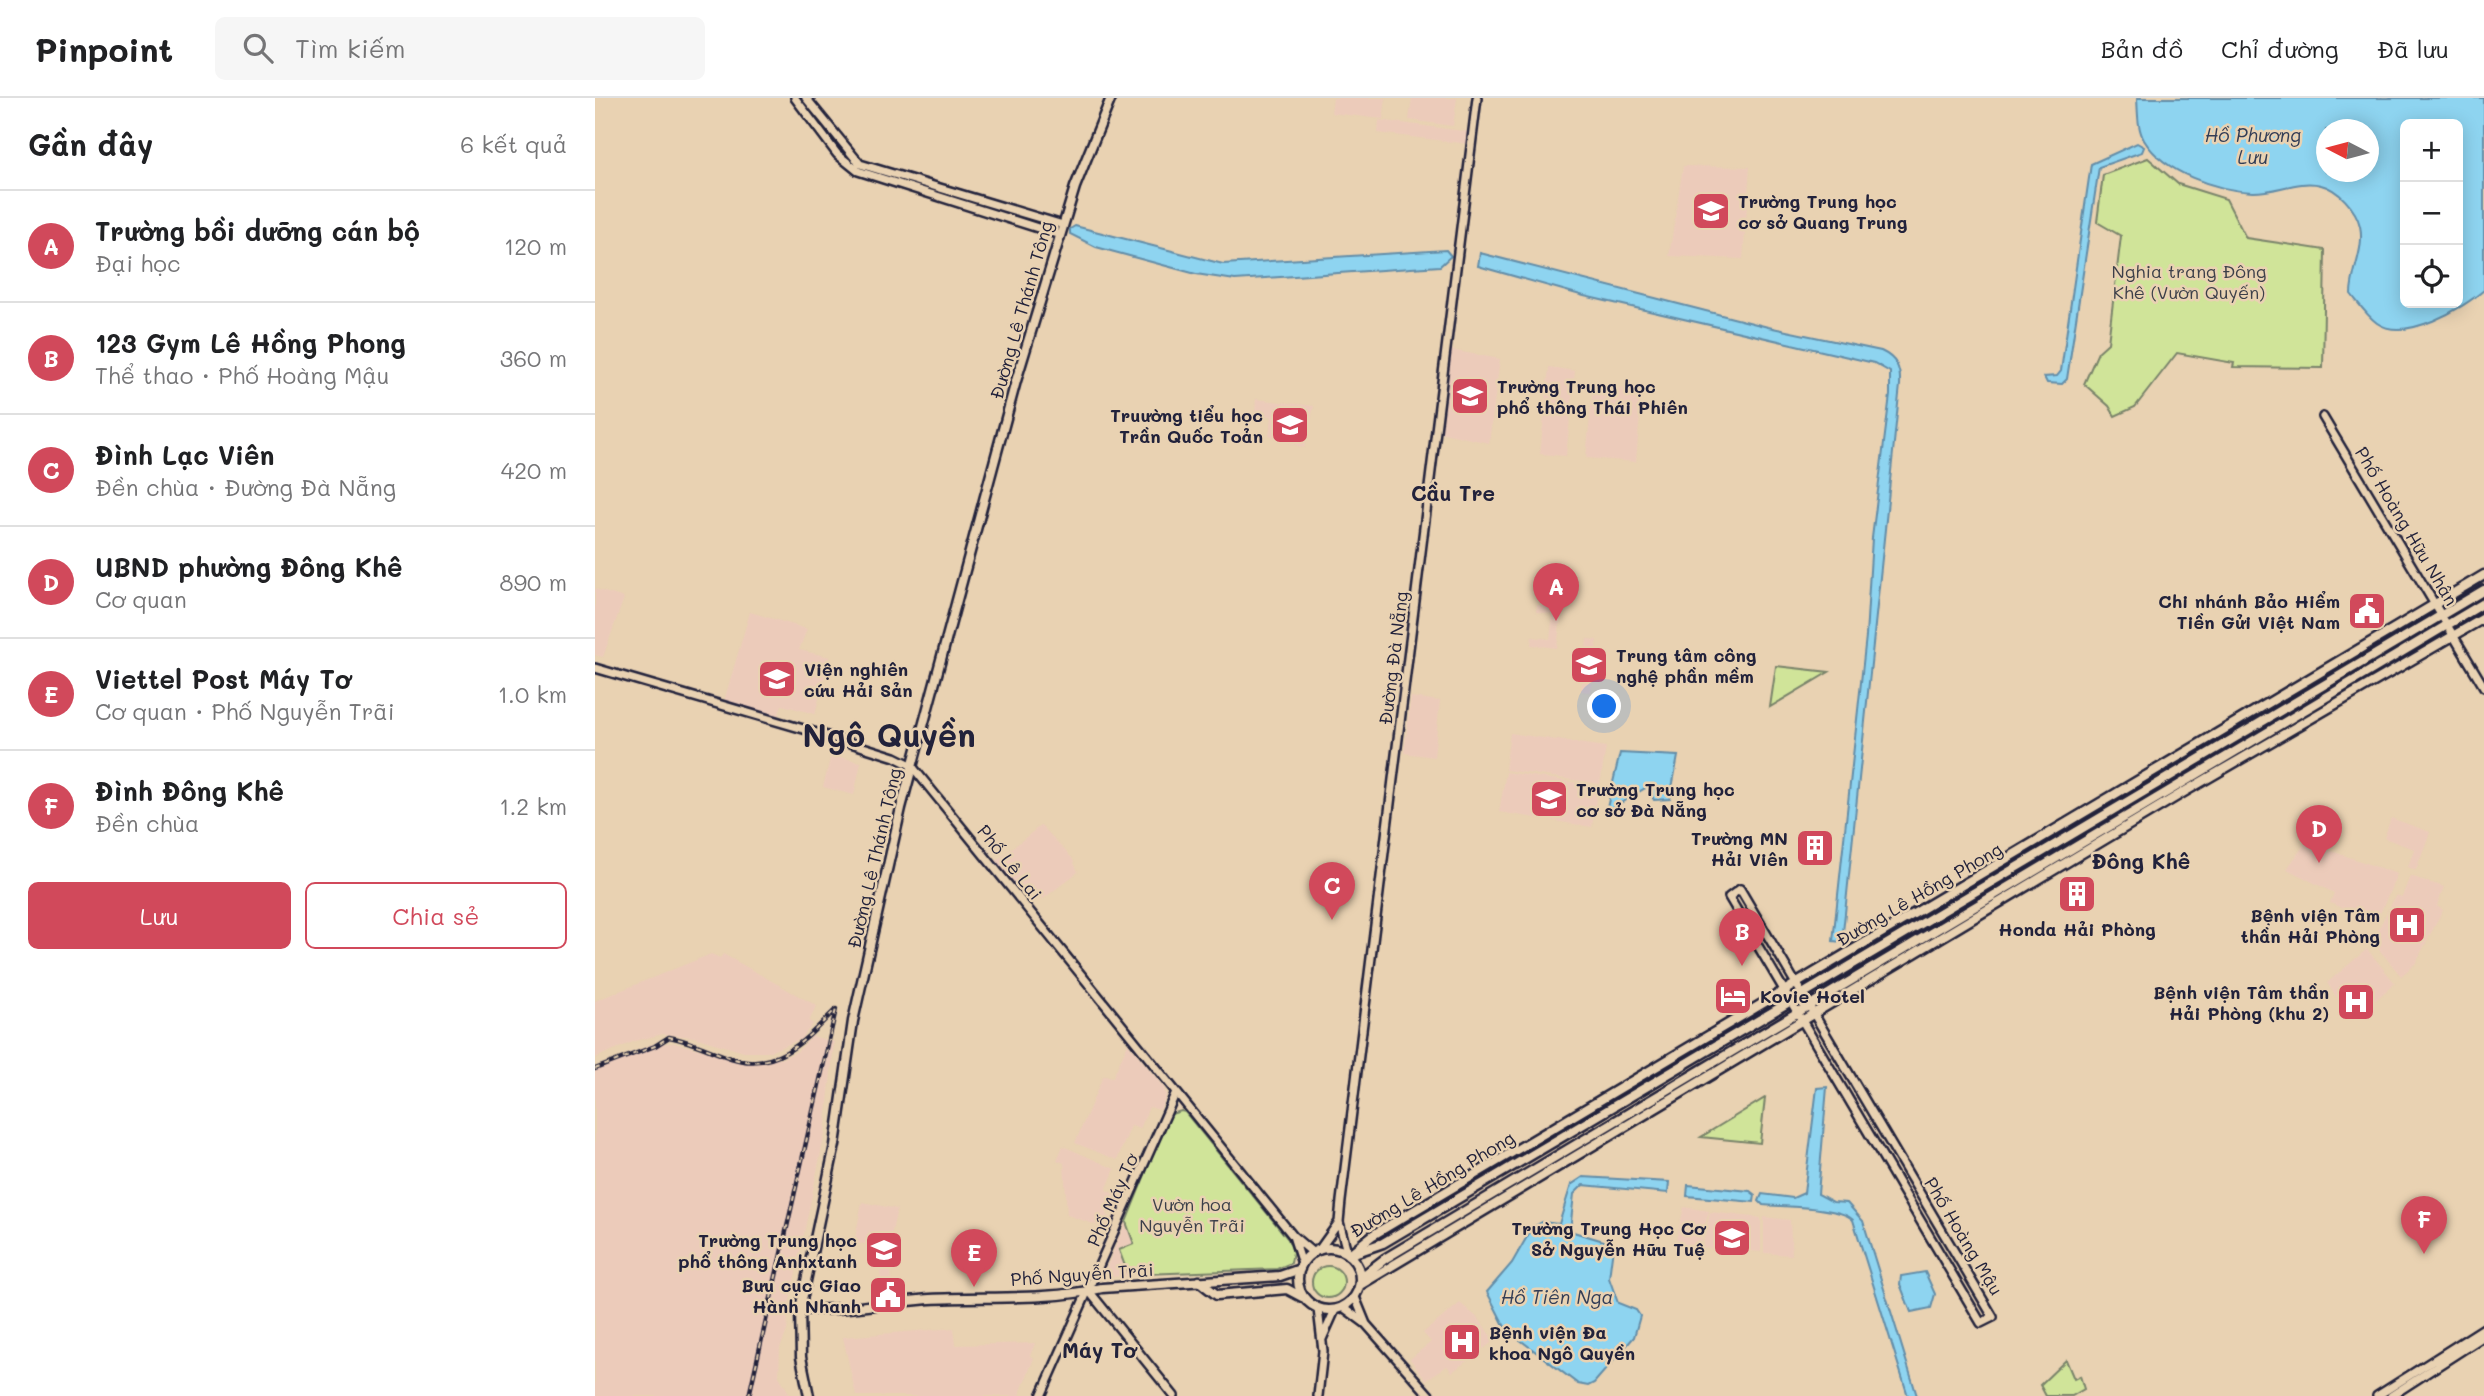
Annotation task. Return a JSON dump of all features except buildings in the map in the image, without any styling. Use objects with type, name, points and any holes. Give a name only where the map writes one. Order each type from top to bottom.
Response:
[{"type":"main road","name":"Đường Lê Thánh Tông","points":[[809,1396],[801,1357],[800,1309],[835,1144],[853,1021],[911,765],[1016,381],[1060,234],[1083,164],[1111,98]]},
{"type":"main road","name":"Đường Lê Hồng Phong","points":[[1348,1255],[1373,1235],[2484,575]]},
{"type":"main road","name":"Đường Lê Hồng Phong","points":[[1348,1255],[1379,1245],[2484,590]]},
{"type":"main road","name":"Đường Lê Hồng Phong","points":[[1360,1281],[1386,1258],[1500,1189],[2484,603]]},
{"type":"main road","points":[[1360,1281],[1803,1022],[2184,792],[2484,618]]},
{"type":"main road","points":[[1627,1086],[1633,1095]]},
{"type":"main road","points":[[1487,1169],[1492,1178]]},
{"type":"main road","points":[[1500,1189],[1505,1198]]},
{"type":"main road","points":[[1379,1245],[1376,1255],[1386,1258]]},
{"type":"main road","points":[[1329,1248],[1348,1255],[1357,1265],[1360,1281],[1355,1297],[1339,1309],[1318,1308],[1304,1298],[1299,1284],[1301,1267],[1316,1251],[1329,1248]]},
{"type":"main road","name":"Phố Nguyễn Trãi","points":[[800,1309],[1280,1276],[1301,1267]]},
{"type":"main road","name":"Phố Nguyễn Trãi","points":[[1199,1281],[1217,1295],[1287,1289],[1304,1298]]},
{"type":"street","points":[[795,98],[837,153],[858,172],[1060,234]]},
{"type":"street","name":"Đường Đà Nẵng","points":[[1348,1255],[1339,1222],[1477,98]]},
{"type":"street","points":[[807,100],[860,164],[1063,225]]},
{"type":"street","name":"Phố Hoàng Hữu Nhân","points":[[2323,417],[2484,687]]},
{"type":"street","points":[[595,668],[854,744],[911,765]]},
{"type":"street","name":"Phố Lê Lai","points":[[911,765],[1293,1236],[1316,1251]]},
{"type":"street","name":"Phố Hoàng Mậu","points":[[1740,889],[1796,984],[1993,1317],[1981,1323],[1847,1099],[1729,897],[1740,889]]},
{"type":"street","points":[[1847,1099],[1859,1090]]},
{"type":"street","name":"Phố Máy Tơ","points":[[1041,1396],[1176,1092]]},
{"type":"street","name":"Đường Đà Nẵng","points":[[1316,1251],[1339,1222]]},
{"type":"street","name":"Phố Lê Lai","points":[[1293,1236],[1301,1267]]},
{"type":"street","points":[[1951,1272],[1962,1265]]},
{"type":"street","points":[[1089,1291],[1174,1396]]},
{"type":"street","points":[[1355,1297],[1366,1324]]},
{"type":"street","points":[[1318,1308],[1323,1351],[1318,1396]]},
{"type":"street","points":[[1321,1340],[1339,1309],[1366,1324],[1430,1396]]},
{"type":"street","points":[[2377,1396],[2484,1328]]},
{"type":"street","points":[[2391,1396],[2484,1336]]},
{"type":"shaded area","points":[[1333,98],[1386,98],[1383,119],[1331,113]]},
{"type":"shaded area","points":[[1412,98],[1457,98],[1453,126],[1409,120]]},
{"type":"shaded area","points":[[1379,120],[1470,132],[1469,144],[1378,133]]},
{"type":"shaded area","name":"Trường Trung học cơ sở Quang Trung","points":[[1683,166],[1750,167],[1743,259],[1669,256]]},
{"type":"shaded area","name":"Trường Trung học phổ thông Thái Phiên","points":[[1451,350],[1500,359],[1489,443],[1439,432]]},
{"type":"shaded area","points":[[1549,367],[1575,371],[1566,456],[1540,454]]},
{"type":"shaded area","points":[[1593,386],[1642,390],[1636,462],[1586,458]]},
{"type":"shaded area","name":"Truường tiểu học Trần Quốc Toản","points":[[1256,399],[1314,406],[1304,448],[1269,435],[1272,417],[1255,412]]},
{"type":"shaded area","points":[[595,589],[624,598],[603,657],[595,655]]},
{"type":"shaded area","points":[[1537,605],[1562,608],[1557,648],[1531,645],[1532,637],[1550,639],[1553,614],[1536,612]]},
{"type":"shaded area","name":"Viện nghiên cứu Hải Sản","points":[[750,612],[807,629],[799,650],[830,657],[815,714],[782,705],[778,716],[724,701]]},
{"type":"shaded area","name":"Trung tâm công nghệ phần mềm","points":[[1587,639],[1597,640],[1591,692],[1581,691]]},
{"type":"shaded area","points":[[1411,697],[1440,701],[1434,757],[1404,753]]},
{"type":"shaded area","points":[[1510,733],[1606,747],[1600,784],[1505,770]]},
{"type":"shaded area","points":[[831,755],[861,762],[854,795],[823,787]]},
{"type":"shaded area","name":"Trường Trung học cơ sở Đà Nẵng","points":[[1506,772],[1598,786],[1592,827],[1499,812]]},
{"type":"shaded area","points":[[2391,818],[2430,832],[2416,870],[2408,867],[2414,849],[2384,838]]},
{"type":"shaded area","points":[[1041,825],[1072,858],[1078,872],[1043,899],[1039,895],[1031,903],[996,861]]},
{"type":"shaded area","points":[[2306,842],[2397,874],[2377,921],[2330,903],[2334,893],[2287,869]]},
{"type":"shaded area","name":"Bệnh viện Tâm thần Hải Phòng","points":[[2410,876],[2444,887],[2437,906],[2443,910],[2415,964],[2401,976],[2372,941],[2396,895],[2402,897]]},
{"type":"shaded area","name":"Bệnh viện Tâm thần Hải Phòng (khu 2)","points":[[2367,949],[2395,983],[2352,1021],[2327,983]]},
{"type":"shaded area","points":[[711,954],[720,958],[723,954],[817,1006],[809,1021],[813,1024],[801,1039],[769,1052],[744,1052],[694,1037],[663,1034],[635,1041],[595,1058],[595,1001]]},
{"type":"shaded area","points":[[812,1036],[834,1042],[825,1133],[789,1305],[787,1331],[780,1348],[779,1376],[791,1396],[595,1396],[595,1069],[652,1044],[674,1043],[739,1059],[781,1059],[798,1051]]},
{"type":"shaded area","points":[[1128,1043],[1164,1088],[1166,1096],[1160,1110],[1149,1107],[1140,1129],[1131,1126],[1117,1160],[1075,1143],[1103,1076],[1113,1077]]},
{"type":"shaded area","points":[[1063,1146],[1115,1169],[1106,1190],[1115,1194],[1106,1215],[1113,1219],[1108,1229],[1067,1215],[1064,1163],[1057,1160]]},
{"type":"shaded area","name":"Trường Trung học phổ thông Anhxtanh","points":[[862,1202],[897,1209],[889,1245],[892,1285],[884,1286],[885,1295],[881,1295],[879,1243],[854,1244]]},
{"type":"shaded area","points":[[1684,1207],[1709,1211],[1699,1247],[1675,1244]]},
{"type":"shaded area","name":"Trường Trung Học Cơ Sở Nguyễn Hữu Tuệ","points":[[1710,1212],[1761,1218],[1761,1252],[1702,1247]]},
{"type":"shaded area","points":[[1764,1217],[1790,1220],[1792,1255],[1764,1253]]},
{"type":"shaded area","points":[[1126,1222],[1145,1274],[1111,1277],[1107,1266]]},
{"type":"shaded area","name":"Bệnh viện Đa khoa Ngô Quyền","points":[[1460,1303],[1479,1319],[1494,1341],[1452,1372],[1447,1366],[1426,1380],[1410,1359],[1431,1342],[1423,1333]]},
{"type":"shaded area","points":[[954,1328],[956,1345],[1035,1343],[1030,1356],[1034,1358],[1019,1396],[856,1396],[843,1337]]},
{"type":"green space","name":"Nghia trang Đông Khê (Vườn Quyến)","points":[[2148,158],[2178,184],[2226,199],[2246,238],[2325,250],[2323,368],[2233,367],[2234,363],[2177,353],[2135,407],[2115,416],[2109,406],[2084,384],[2098,352],[2108,343],[2121,236],[2097,222],[2103,175]]},
{"type":"green space","points":[[1776,666],[1829,672],[1770,707]]},
{"type":"green space","points":[[1765,1098],[1760,1143],[1701,1137]]},
{"type":"green space","name":"Vườn hoa Nguyễn Trãi","points":[[1185,1112],[1288,1239],[1293,1252],[1291,1263],[1277,1269],[1145,1274],[1143,1269],[1128,1274],[1119,1250],[1134,1244],[1126,1222],[1167,1120],[1171,1114]]},
{"type":"green space","points":[[1328,1266],[1339,1271],[1344,1282],[1339,1293],[1328,1298],[1317,1293],[1312,1282],[1317,1271]]},
{"type":"green space","points":[[2066,1360],[2074,1379],[2080,1376],[2084,1389],[2072,1396],[2046,1396],[2040,1385]]},
{"type":"water","name":"Hồ Phương Lưu","points":[[2137,98],[2484,98],[2484,290],[2463,305],[2463,119],[2400,119],[2400,308],[2458,308],[2433,321],[2403,329],[2389,328],[2377,323],[2351,294],[2359,252],[2360,226],[2355,213],[2340,195],[2327,187],[2313,184],[2252,192],[2223,188],[2192,178],[2164,162],[2153,152],[2144,140],[2139,125]]},
{"type":"water","points":[[2137,143],[2144,147],[2142,152],[2099,167],[2067,379],[2062,384],[2047,383],[2044,377],[2057,376],[2061,371],[2091,164]]},
{"type":"water","points":[[1075,226],[1223,264],[1446,250],[1451,256],[1440,266],[1235,280],[1196,274],[1096,247],[1070,234],[1070,229]]},
{"type":"water","points":[[1480,253],[1768,327],[1881,351],[1897,364],[1900,385],[1842,942],[1833,941],[1866,636],[1872,538],[1890,395],[1890,372],[1874,363],[1584,296],[1478,266]]},
{"type":"water","points":[[1620,753],[1678,756],[1670,799],[1654,800],[1647,787],[1606,812]]},
{"type":"water","points":[[1827,1087],[1818,1194],[1833,1202],[1847,1203],[1863,1221],[1917,1396],[1908,1396],[1853,1220],[1837,1212],[1763,1205],[1759,1201],[1762,1194],[1793,1198],[1804,1193],[1817,1088]]},
{"type":"water","name":"Hồ Tiên Nga","points":[[1583,1177],[1669,1182],[1668,1193],[1583,1185],[1574,1194],[1570,1231],[1607,1242],[1613,1247],[1609,1278],[1618,1303],[1636,1310],[1640,1316],[1634,1337],[1594,1383],[1588,1386],[1578,1384],[1506,1329],[1487,1292],[1512,1263],[1532,1228],[1542,1222],[1559,1224],[1571,1185]]},
{"type":"water","points":[[1688,1185],[1750,1191],[1755,1195],[1754,1202],[1687,1196]]},
{"type":"water","points":[[1925,1272],[1935,1294],[1931,1308],[1911,1312],[1900,1284],[1901,1276]]},
{"type":"railway","points":[[749,1396],[836,1009]]},
{"type":"railway","points":[[595,1069],[655,1046],[669,1037],[731,1058],[763,1061],[790,1050],[835,1010]]},
{"type":"place","name":"Trường Trung học cơ sở Quang Trung","points":[[1711,211]]},
{"type":"place","name":"Trường Trung học phổ thông Thái Phiên","points":[[1470,396]]},
{"type":"place","name":"Truường tiểu học Trần Quốc Toản","points":[[1290,425]]},
{"type":"place","name":"Chi nhánh Bảo Hiểm Tiền Gửi Việt Nam","points":[[2367,611]]},
{"type":"place","name":"Trường bồi dưỡng cán bộ","points":[[1556,621]]},
{"type":"place","name":"Trung tâm công nghệ phần mềm","points":[[1589,665]]},
{"type":"place","name":"Viện nghiên cứu Hải Sản","points":[[777,679]]},
{"type":"place","name":"Trường Trung học cơ sở Đà Nẵng","points":[[1549,799]]},
{"type":"place","name":"Trường MN Hải Viên","points":[[1815,848]]},
{"type":"place","name":"UBND phường Đông Khê","points":[[2319,863]]},
{"type":"place","name":"Honda Hải Phòng","points":[[2077,894]]},
{"type":"place","name":"Đình Lạc Viên","points":[[1332,920]]},
{"type":"place","name":"Bệnh viện Tâm thần Hải Phòng","points":[[2407,925]]},
{"type":"place","name":"123 Gym Lê Hồng Phong","points":[[1742,966]]},
{"type":"place","name":"Kovie Hotel","points":[[1733,996]]},
{"type":"place","name":"Bệnh viện Tâm thần Hải Phòng (khu 2)","points":[[2356,1002]]},
{"type":"place","name":"Trường Trung Học Cơ Sở Nguyễn Hữu Tuệ","points":[[1732,1238]]},
{"type":"place","name":"Trường Trung học phổ thông Anhxtanh","points":[[884,1250]]},
{"type":"place","name":"Đình Đông Khê","points":[[2424,1254]]},
{"type":"place","name":"Viettel Post Máy Tơ","points":[[974,1287]]},
{"type":"place","name":"Bưu cục Giao Hành Nhanh","points":[[888,1295]]},
{"type":"place","name":"Bệnh viện Đa khoa Ngô Quyền","points":[[1462,1342]]},
{"type":"district","name":"Cầu Tre","points":[[1453,492]]},
{"type":"district","name":"Ngô Quyền","points":[[889,734]]},
{"type":"district","name":"Đông Khê","points":[[2141,860]]},
{"type":"district","name":"Máy Tơ","points":[[1099,1349]]}]
